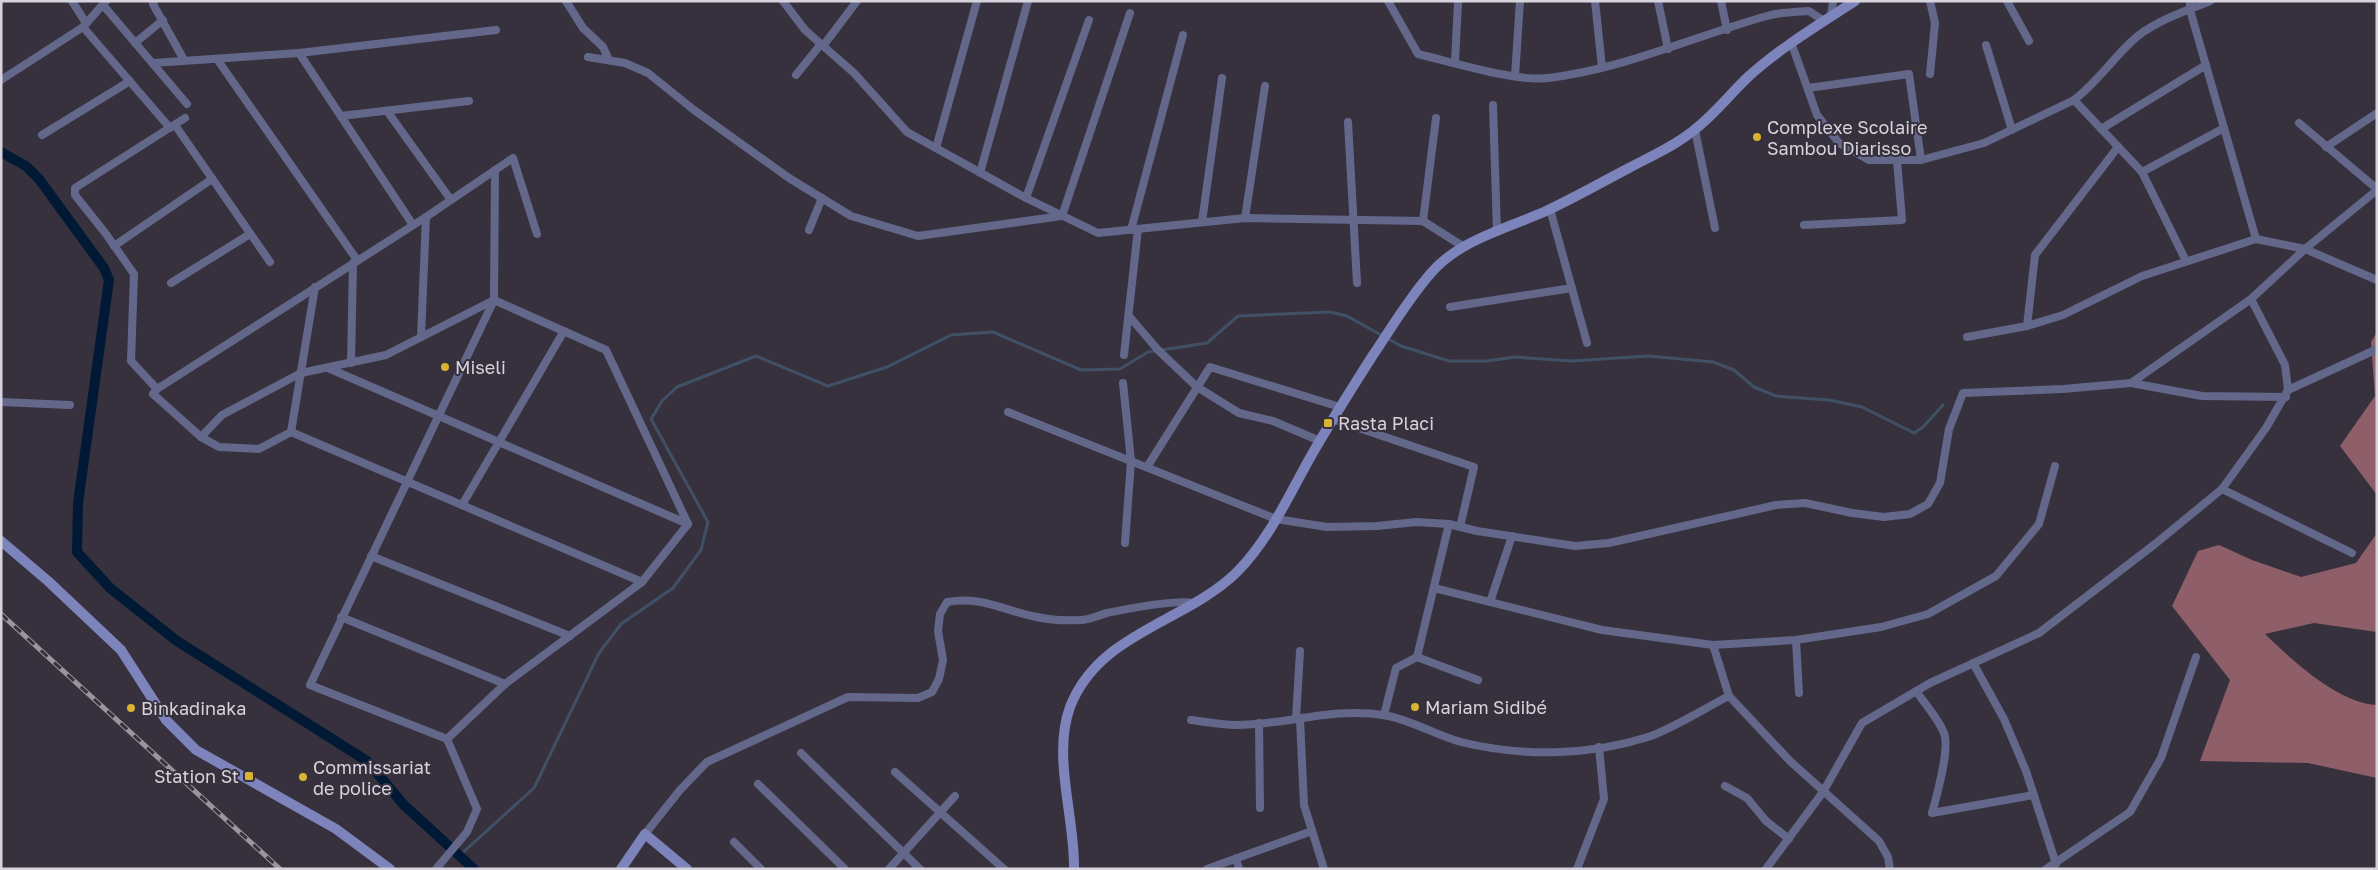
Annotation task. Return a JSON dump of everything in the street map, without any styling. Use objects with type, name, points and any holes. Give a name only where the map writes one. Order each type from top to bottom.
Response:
[{"type":"street","points":[[72,1],[85,25],[130,81],[173,127],[270,262]]},
{"type":"street","points":[[154,1],[184,60]]},
{"type":"street","points":[[566,1],[583,28],[603,47],[609,60]]},
{"type":"street","points":[[782,1],[805,30],[854,73],[907,132],[1026,198],[1098,233],[1245,218],[1423,221],[1464,247]]},
{"type":"street","points":[[796,75],[857,1]]},
{"type":"street","points":[[936,148],[977,1]]},
{"type":"street","points":[[980,173],[1028,1]]},
{"type":"street","points":[[1388,1],[1418,54],[1515,76],[1548,78],[1602,67],[1668,49],[1769,15],[1809,11],[1828,19]]},
{"type":"street","points":[[1455,63],[1458,1]]},
{"type":"street","points":[[1515,76],[1520,1]]},
{"type":"street","points":[[1595,1],[1602,67]]},
{"type":"street","points":[[1658,1],[1668,49]]},
{"type":"street","points":[[1721,1],[1726,30]]},
{"type":"street","points":[[1828,19],[1833,1]]},
{"type":"street","points":[[1074,869],[1074,847],[1064,775],[1065,733],[1070,709],[1091,671],[1106,655],[1134,635],[1194,603],[1236,572],[1256,550],[1276,519],[1332,418],[1401,312],[1433,270],[1464,247],[1550,209],[1671,145],[1695,130],[1750,76],[1791,42],[1855,1]]},
{"type":"street","points":[[1930,1],[1936,22],[1930,74]]},
{"type":"street","points":[[2007,1],[2028,41]]},
{"type":"street","points":[[2190,1],[2190,10],[2256,239]]},
{"type":"street","points":[[1791,42],[1818,115],[1839,143],[1869,160],[1921,160],[1984,144],[2074,100],[2090,88],[2132,41],[2157,24],[2210,1]]},
{"type":"street","points":[[1,80],[85,25],[104,3],[187,104]]},
{"type":"street","points":[[1062,216],[1130,13]]},
{"type":"street","points":[[135,43],[163,20]]},
{"type":"street","points":[[1026,198],[1088,20]]},
{"type":"street","points":[[153,63],[299,53],[496,30]]},
{"type":"street","points":[[1124,355],[1129,316],[1134,230],[1183,35]]},
{"type":"street","points":[[1986,45],[2012,130]]},
{"type":"street","points":[[299,53],[413,225]]},
{"type":"street","points":[[588,57],[625,63],[648,73],[694,110],[789,178],[851,216],[918,236],[1062,216]]},
{"type":"street","points":[[217,58],[355,262],[350,363]]},
{"type":"street","points":[[2102,129],[2206,65]]},
{"type":"street","points":[[1808,88],[1910,74],[1921,160]]},
{"type":"street","points":[[1202,222],[1222,78]]},
{"type":"street","points":[[42,135],[130,81]]},
{"type":"street","points":[[1245,218],[1265,86]]},
{"type":"street","points":[[2074,100],[2142,172],[2186,261]]},
{"type":"street","points":[[341,116],[469,101]]},
{"type":"street","points":[[1493,105],[1498,232]]},
{"type":"street","points":[[387,111],[451,200]]},
{"type":"street","points":[[2326,147],[2376,117]]},
{"type":"street","points":[[157,389],[131,361],[134,274],[75,195],[75,188],[185,118]]},
{"type":"street","points":[[1423,221],[1436,118]]},
{"type":"street","points":[[1348,122],[1357,283]]},
{"type":"street","points":[[2131,383],[2252,299],[2305,249],[2377,190],[2299,123]]},
{"type":"street","points":[[2142,172],[2224,128]]},
{"type":"street","points":[[1695,130],[1715,228]]},
{"type":"street","points":[[2027,326],[2035,255],[2118,147]]},
{"type":"street","points":[[291,432],[259,449],[220,447],[201,437],[153,394],[157,389],[426,217],[513,158],[537,234]]},
{"type":"street","points":[[1804,225],[1902,220],[1897,160]]},
{"type":"street","points":[[436,869],[467,832],[477,809],[447,739],[310,685],[494,300],[495,170]]},
{"type":"street","points":[[114,246],[212,179]]},
{"type":"street","points":[[809,230],[822,198]]},
{"type":"street","points":[[1550,209],[1587,344]]},
{"type":"street","points":[[421,337],[426,217]]},
{"type":"street","points":[[171,283],[250,234]]},
{"type":"street","points":[[1967,337],[2027,326],[2063,315],[2142,276],[2256,239],[2305,249],[2377,280]]},
{"type":"street","points":[[291,432],[315,287]]},
{"type":"street","points":[[1450,307],[1572,288]]},
{"type":"street","points":[[1766,869],[1823,792],[1862,723],[1916,691],[2039,633],[2222,489],[2287,394],[2285,365],[2252,299]]},
{"type":"street","points":[[494,300],[606,350],[688,524]]},
{"type":"street","points":[[201,437],[222,415],[300,373],[386,355],[494,300]]},
{"type":"street","points":[[1129,316],[1158,350],[1197,387],[1239,413],[1273,421],[1320,441]]},
{"type":"street","points":[[462,505],[564,331]]},
{"type":"street","points":[[1008,412],[1276,519],[1327,527],[1416,522],[1449,524],[1574,546],[1609,543],[1776,505],[1805,503],[1852,513],[1884,516],[1910,514],[1928,504],[1940,484],[1949,428],[1963,393],[2063,389],[2131,383],[2202,396],[2287,394],[2375,350]]},
{"type":"street","points":[[1147,467],[1210,367],[1340,407]]},
{"type":"street","points":[[328,368],[688,524]]},
{"type":"street","points":[[1123,383],[1131,461],[1125,543]]},
{"type":"street","points":[[1,402],[70,405]]},
{"type":"street","points":[[1332,418],[1474,467],[1460,527]]},
{"type":"street","points":[[291,432],[642,582]]},
{"type":"street","points":[[1434,588],[1602,630],[1713,645],[1796,640],[1881,627],[1928,614],[1996,576],[2039,524],[2055,466]]},
{"type":"street","points":[[2222,489],[2352,553]]},
{"type":"street","points":[[447,739],[505,684],[642,582],[688,524]]},
{"type":"street","points":[[1417,657],[1449,524]]},
{"type":"street","points":[[1490,602],[1512,536]]},
{"type":"street","points":[[1,541],[48,581],[121,650],[166,720],[196,750],[336,829],[390,869]]},
{"type":"street","points":[[371,556],[570,636]]},
{"type":"street","points":[[621,869],[645,834],[680,790],[707,762],[848,697],[918,698],[932,692],[939,679],[943,660],[938,631],[940,614],[947,602],[965,599],[990,603],[1051,620],[1084,620],[1107,613],[1145,607],[1186,602],[1194,603]]},
{"type":"street","points":[[341,617],[505,684]]},
{"type":"street","points":[[1796,640],[1799,693]]},
{"type":"street","points":[[1713,645],[1729,696],[1790,761],[1879,841],[1888,857],[1890,869]]},
{"type":"street","points":[[1300,651],[1298,719],[1304,805],[1324,869]]},
{"type":"street","points":[[1384,715],[1396,668],[1417,657],[1478,680]]},
{"type":"street","points":[[2046,869],[2130,812],[2161,758],[2196,657]]},
{"type":"street","points":[[1973,663],[2004,719],[2034,795],[2056,864]]},
{"type":"street","points":[[1916,691],[1944,734],[1940,783],[1932,813],[2034,795]]},
{"type":"street","points":[[1191,720],[1236,725],[1298,719],[1336,712],[1384,715],[1460,742],[1506,751],[1536,754],[1599,747],[1649,736],[1729,696]]},
{"type":"street","points":[[1259,723],[1260,808]]},
{"type":"street","points":[[1577,869],[1604,800],[1599,747]]},
{"type":"street","points":[[800,753],[920,869]]},
{"type":"street","points":[[895,772],[1004,869]]},
{"type":"street","points":[[758,784],[845,869]]},
{"type":"street","points":[[1725,786],[1747,798],[1766,821],[1789,839]]},
{"type":"street","points":[[889,869],[955,796]]},
{"type":"street","points":[[1207,869],[1312,831]]},
{"type":"street","points":[[645,834],[687,869]]},
{"type":"street","points":[[734,842],[761,869]]},
{"type":"street","points":[[1236,858],[1240,869]]},
{"type":"shaded area","points":[[2377,332],[2377,495],[2340,446],[2375,396],[2371,342]]},
{"type":"shaded area","points":[[2377,533],[2377,632],[2314,623],[2265,634],[2288,656],[2332,689],[2347,697],[2377,705],[2377,778],[2308,763],[2200,761],[2230,680],[2172,606],[2198,551],[2219,545],[2252,560],[2301,577],[2356,563]]},
{"type":"waterway","points":[[1,152],[26,166],[39,179],[104,268],[109,280],[78,503],[77,552],[110,588],[177,641],[367,761],[404,805],[474,869]]},
{"type":"waterway","points":[[459,856],[534,788],[599,653],[621,624],[673,588],[701,550],[708,522],[651,419],[662,401],[677,387],[756,356],[828,386],[887,367],[951,335],[993,332],[1081,370],[1120,369],[1148,352],[1207,343],[1238,316],[1330,312],[1347,316],[1401,346],[1449,361],[1487,361],[1515,357],[1572,361],[1648,356],[1713,362],[1734,370],[1754,387],[1776,396],[1829,400],[1862,407],[1914,433],[1923,427],[1943,405]]},
{"type":"railway","points":[[1,614],[280,869]]},
{"type":"place","name":"Complexe Scolaire Sambou Diarisso","points":[[1757,137]]},
{"type":"place","name":"Miseli","points":[[445,367]]},
{"type":"place","name":"Rasta Placi","points":[[1328,423]]},
{"type":"place","name":"Mariam Sidibé","points":[[1415,707]]},
{"type":"place","name":"Binkadinaka","points":[[131,708]]},
{"type":"place","name":"Station St","points":[[249,776]]},
{"type":"place","name":"Commissariat de police","points":[[303,777]]}]
